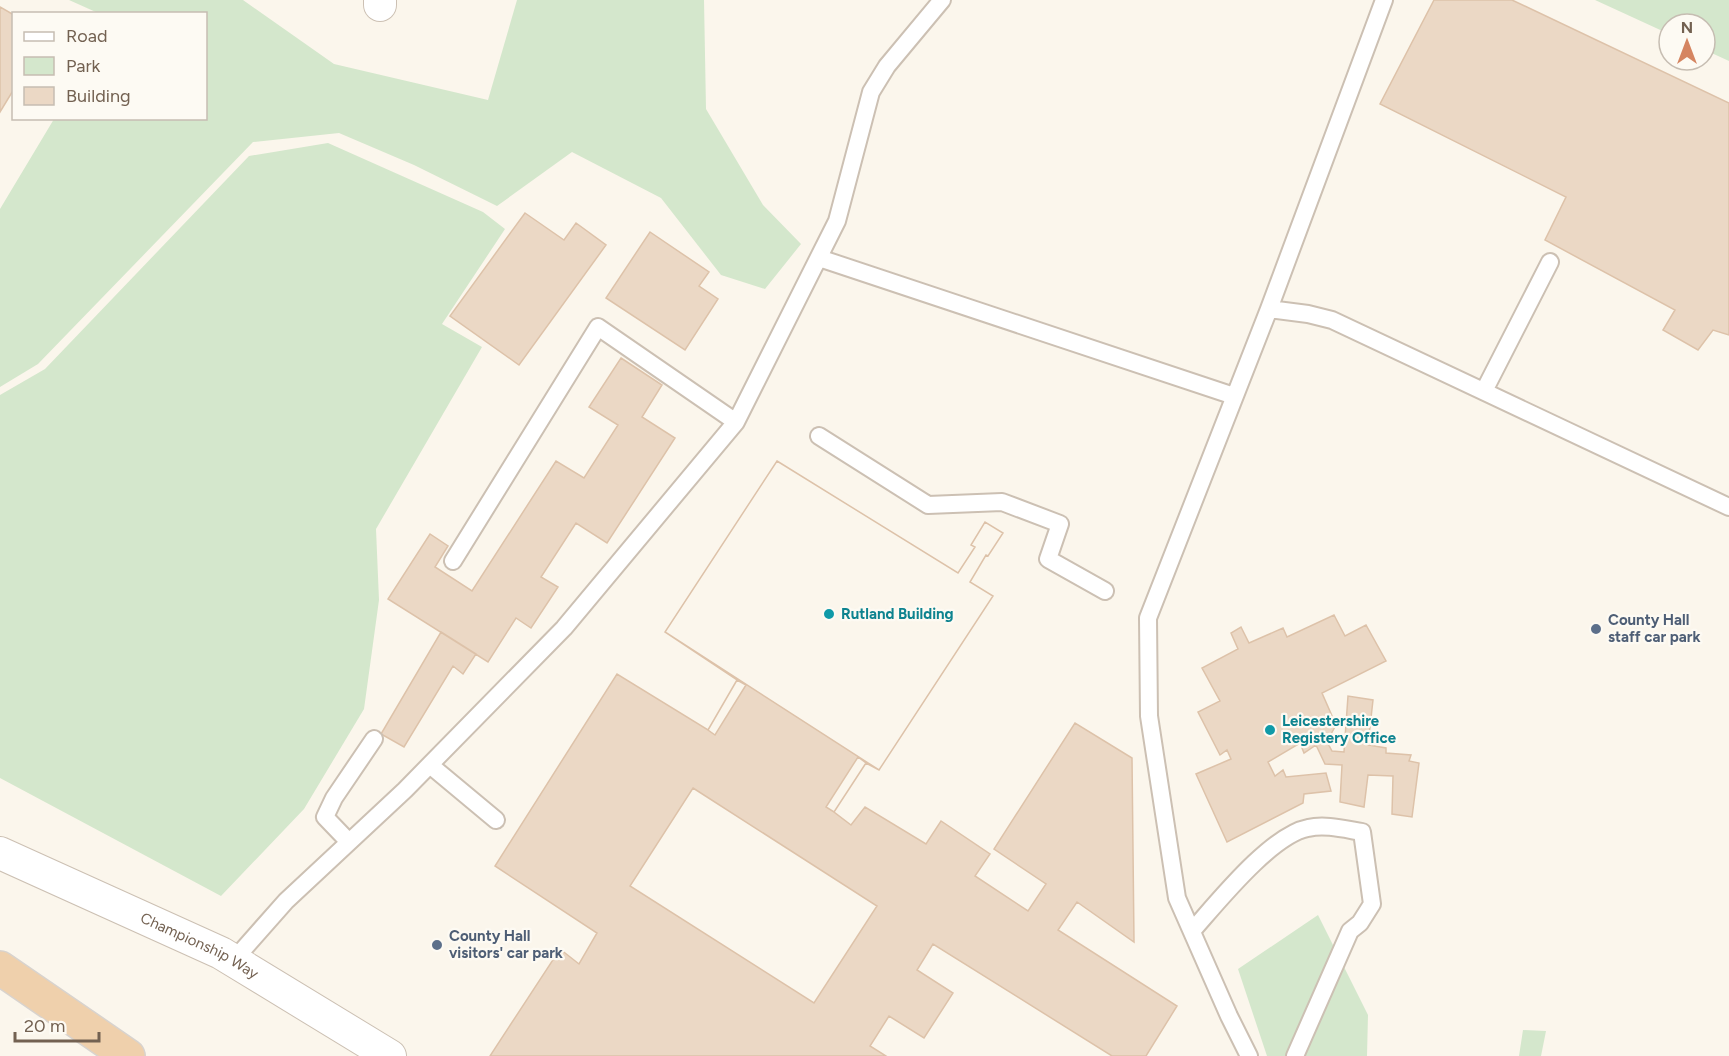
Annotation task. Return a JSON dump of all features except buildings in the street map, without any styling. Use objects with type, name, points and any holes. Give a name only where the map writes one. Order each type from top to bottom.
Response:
[{"type":"highway","points":[[0,968],[128,1056]]},
{"type":"street","name":"Championship Way","points":[[0,853],[221,953],[390,1056]]},
{"type":"lane","points":[[233,961],[286,901],[430,765],[564,628],[736,422],[837,221],[871,92],[887,66],[942,0]]},
{"type":"lane","points":[[1249,1056],[1177,898],[1149,717],[1148,618],[1269,309],[1384,0]]},
{"type":"lane","points":[[819,258],[1234,396]]},
{"type":"lane","points":[[1484,390],[1550,262]]},
{"type":"lane","points":[[1269,309],[1332,320],[1729,507]]},
{"type":"lane","points":[[453,561],[598,327],[736,422]]},
{"type":"lane","points":[[819,436],[928,505],[1002,502],[1060,524],[1048,559],[1105,591]]},
{"type":"lane","points":[[349,842],[325,816],[334,798],[374,739]]},
{"type":"lane","points":[[430,765],[496,820]]},
{"type":"lane","points":[[1192,931],[1239,879],[1280,840],[1304,828],[1320,826],[1362,832],[1372,904],[1360,923],[1350,931],[1295,1056]]},
{"type":"green space","points":[[69,0],[243,0],[334,64],[488,100],[517,0],[704,0],[706,109],[763,205],[801,244],[765,289],[721,275],[661,198],[572,152],[497,206],[414,165],[339,133],[253,142],[38,364],[0,387],[0,209],[53,120],[207,120],[207,12],[96,12]]},
{"type":"green space","points":[[1595,0],[1729,0],[1729,61],[1717,56],[1717,12],[1657,12],[1657,28]]},
{"type":"green space","points":[[328,143],[483,212],[505,229],[442,324],[482,347],[376,529],[379,600],[364,709],[304,809],[221,896],[0,778],[0,395],[45,369],[249,156]]},
{"type":"green space","points":[[1318,915],[1368,1015],[1367,1056],[1267,1056],[1238,969]]},
{"type":"green space","points":[[1523,1030],[1546,1031],[1541,1056],[1519,1056]]},
{"type":"place","name":"Rutland Building","points":[[829,614]]},
{"type":"place","name":"County Hall staff car park","points":[[1596,629]]},
{"type":"place","name":"Leicestershire Registery Office","points":[[1270,730]]},
{"type":"place","name":"County Hall visitors' car park","points":[[437,945]]}]
